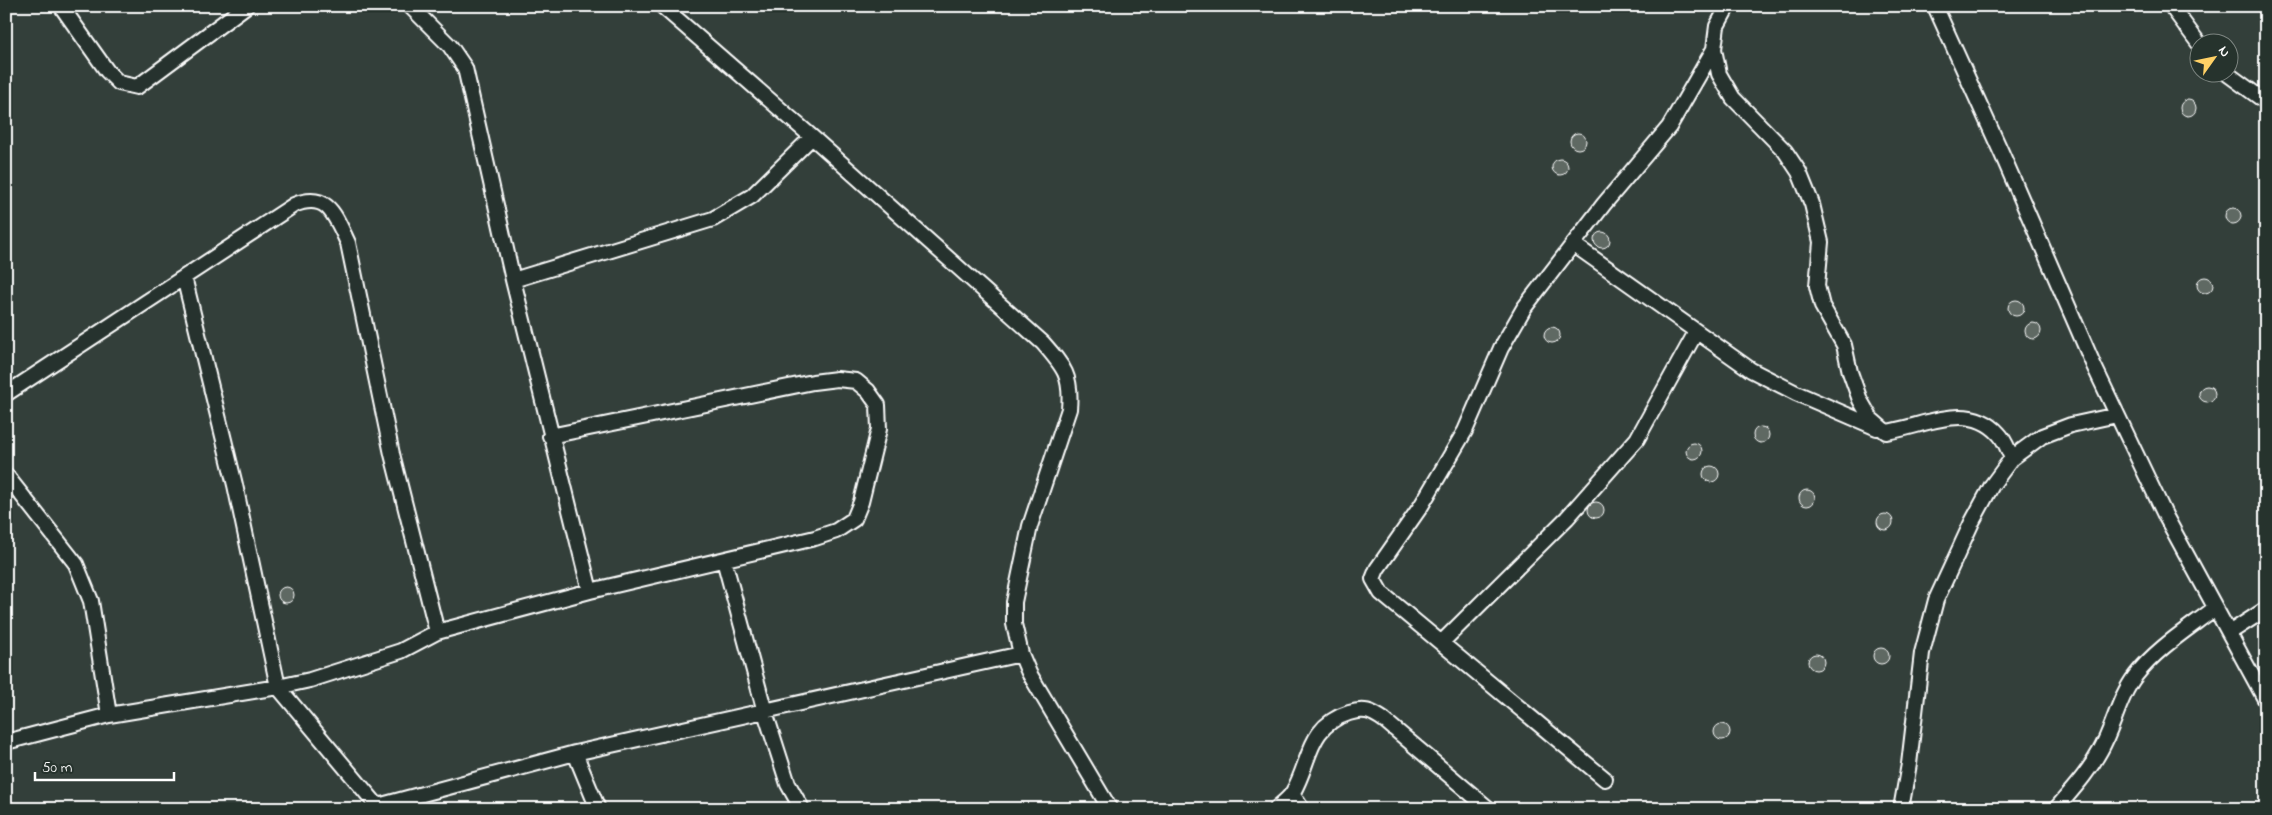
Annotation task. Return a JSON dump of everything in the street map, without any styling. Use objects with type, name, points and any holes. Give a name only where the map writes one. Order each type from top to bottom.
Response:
[{"type":"street","points":[[61,6],[106,71],[119,83],[137,87],[246,6]]},
{"type":"street","points":[[410,6],[450,46],[465,68],[550,436],[590,591]]},
{"type":"street","points":[[662,6],[812,137],[1042,343],[1057,359],[1066,375],[1070,390],[1069,409],[1030,526],[1014,602],[1014,624],[1021,654],[1029,673],[1110,809]]},
{"type":"street","points":[[1728,6],[1717,26],[1714,49],[1719,74],[1733,98],[1785,151],[1799,172],[1812,204],[1821,242],[1817,286],[1822,306],[1844,345],[1860,400],[1871,418],[1886,432]]},
{"type":"street","points":[[1934,6],[2002,154],[2117,415],[2166,517],[2266,701]]},
{"type":"street","points":[[2171,6],[2190,32]]},
{"type":"street","points":[[1606,779],[1381,593],[1373,582],[1374,575],[1421,506],[1465,431],[1502,348],[1524,308],[1573,244],[1669,126],[1714,49]]},
{"type":"street","points":[[2239,82],[2266,102]]},
{"type":"street","points":[[513,280],[713,219],[752,196],[812,137]]},
{"type":"street","points":[[6,394],[294,205],[308,199],[322,203],[335,215],[348,243],[392,454],[437,632]]},
{"type":"street","points":[[1573,244],[1751,370],[1796,393],[1886,432],[1963,416],[1984,422],[2000,434],[2012,458]]},
{"type":"street","points":[[184,277],[235,485],[278,687],[379,807],[575,753],[1021,654]]},
{"type":"street","points":[[1441,643],[1567,518],[1637,438],[1696,332]]},
{"type":"street","points":[[6,742],[110,715],[278,687],[344,670],[401,651],[437,632],[590,591],[815,538],[836,531],[854,519],[861,502],[879,429],[878,405],[868,391],[856,381],[837,379],[814,382],[550,436]]},
{"type":"street","points":[[1901,809],[1909,764],[1922,653],[1936,600],[1988,492],[2012,458],[2042,436],[2071,425],[2117,415]]},
{"type":"street","points":[[6,475],[76,564],[91,600],[110,715]]},
{"type":"street","points":[[724,560],[764,712],[788,784],[802,809]]},
{"type":"street","points":[[2056,809],[2086,774],[2101,751],[2120,700],[2136,675],[2157,653],[2215,608]]},
{"type":"street","points":[[2229,633],[2266,609]]},
{"type":"street","points":[[1276,809],[1292,794],[1309,748],[1322,727],[1344,715],[1359,710],[1371,710],[1490,809]]},
{"type":"street","points":[[575,753],[598,809]]},
{"type":"street","points":[[1292,794],[1302,809]]},
{"type":"building","points":[[2188,100],[2194,102],[2196,108],[2194,114],[2188,116],[2182,114],[2180,108],[2182,102]]},
{"type":"building","points":[[1578,133],[1584,135],[1586,141],[1584,147],[1578,149],[1572,147],[1570,141],[1572,135]]},
{"type":"building","points":[[1560,159],[1566,161],[1568,167],[1566,173],[1560,175],[1554,173],[1552,167],[1554,161]]},
{"type":"building","points":[[2233,208],[2239,210],[2241,216],[2239,222],[2233,224],[2227,222],[2225,216],[2227,210]]},
{"type":"building","points":[[1602,232],[1608,234],[1610,240],[1608,246],[1602,248],[1596,246],[1594,240],[1596,234]]},
{"type":"building","points":[[2205,277],[2211,279],[2213,285],[2211,291],[2205,293],[2199,291],[2197,285],[2199,279]]},
{"type":"building","points":[[2016,300],[2022,302],[2024,308],[2022,314],[2016,316],[2010,314],[2008,308],[2010,302]]},
{"type":"building","points":[[2033,323],[2039,325],[2041,331],[2039,337],[2033,339],[2027,337],[2025,331],[2027,325]]},
{"type":"building","points":[[1552,327],[1558,329],[1560,335],[1558,341],[1552,343],[1546,341],[1544,335],[1546,329]]},
{"type":"building","points":[[2207,386],[2213,388],[2215,394],[2213,400],[2207,402],[2201,400],[2199,394],[2201,388]]},
{"type":"building","points":[[1761,427],[1767,429],[1769,435],[1767,441],[1761,443],[1755,441],[1753,435],[1755,429]]},
{"type":"building","points":[[1694,443],[1700,445],[1702,451],[1700,457],[1694,459],[1688,457],[1686,451],[1688,445]]},
{"type":"building","points":[[1711,466],[1717,468],[1719,474],[1717,480],[1711,482],[1705,480],[1703,474],[1705,468]]},
{"type":"building","points":[[1807,490],[1813,492],[1815,498],[1813,504],[1807,506],[1801,504],[1799,498],[1801,492]]},
{"type":"building","points":[[1596,502],[1602,504],[1604,510],[1602,516],[1596,518],[1590,516],[1588,510],[1590,504]]},
{"type":"building","points":[[1885,514],[1891,516],[1893,522],[1891,528],[1885,530],[1879,528],[1877,522],[1879,516]]},
{"type":"building","points":[[286,587],[292,589],[294,595],[292,601],[286,603],[280,601],[278,595],[280,589]]},
{"type":"building","points":[[1881,648],[1887,650],[1889,656],[1887,662],[1881,664],[1875,662],[1873,656],[1875,650]]},
{"type":"building","points":[[1816,654],[1822,656],[1824,662],[1822,668],[1816,670],[1810,668],[1808,662],[1810,656]]},
{"type":"building","points":[[1722,724],[1728,726],[1730,732],[1728,738],[1722,740],[1716,738],[1714,732],[1716,726]]}]
